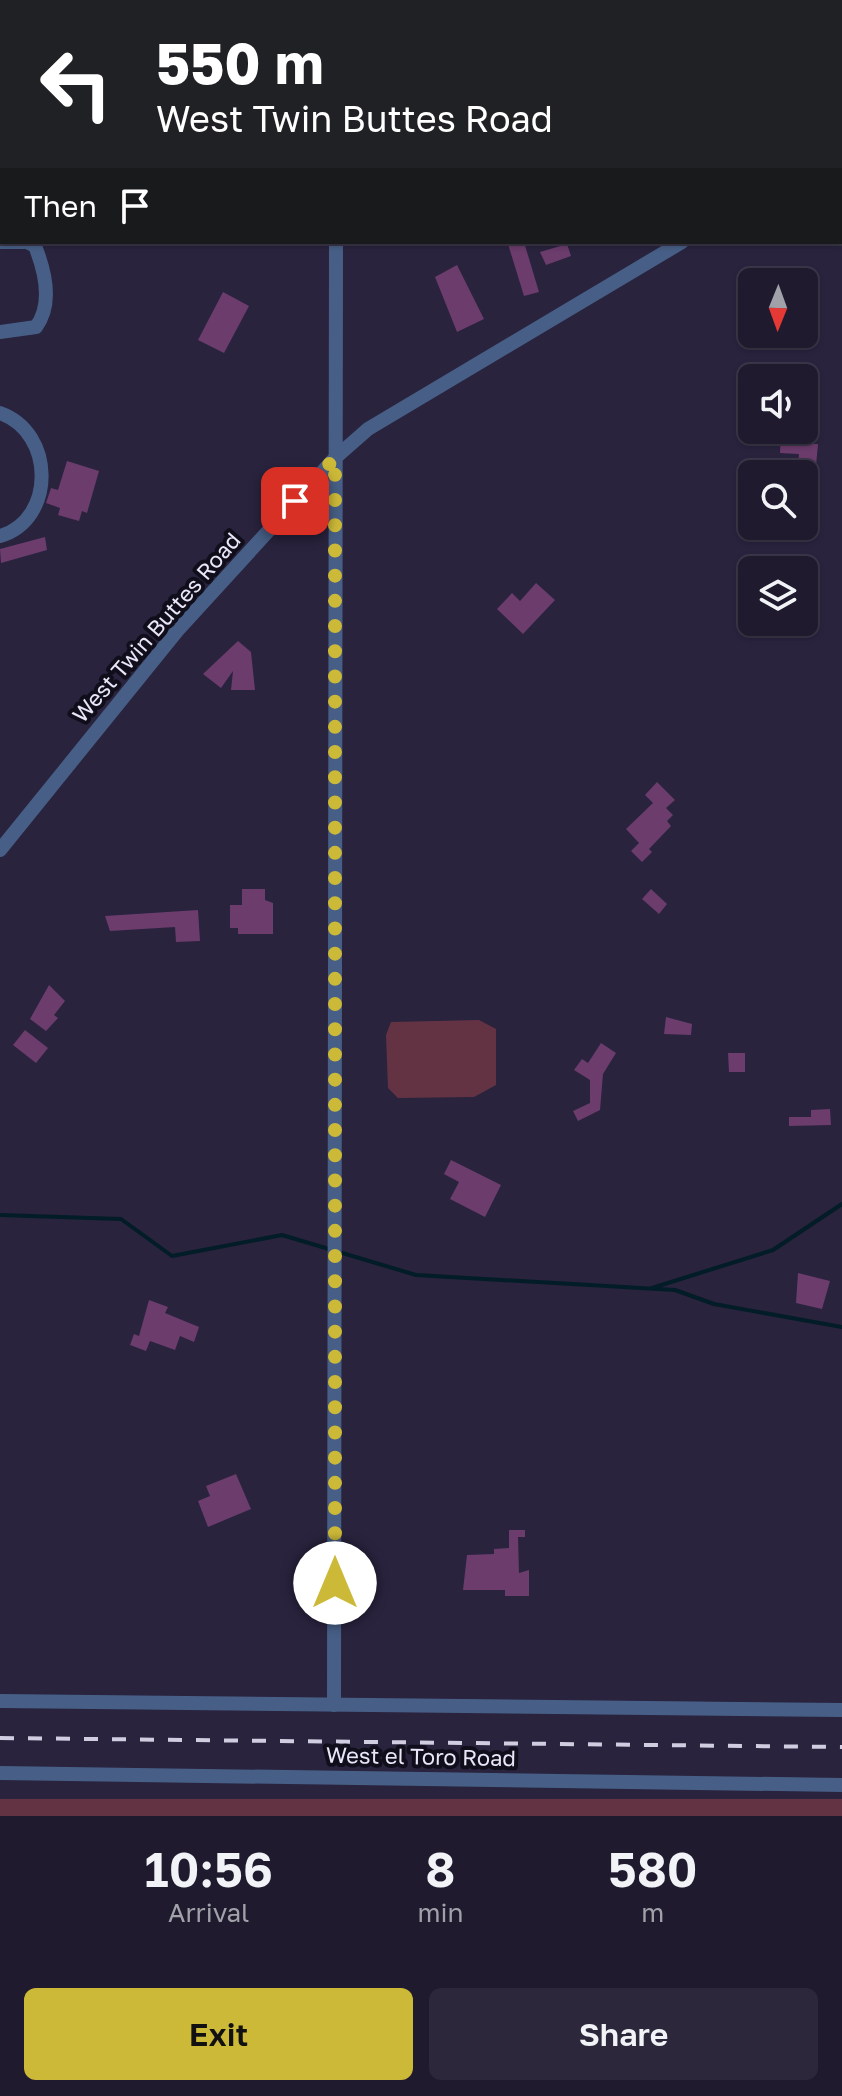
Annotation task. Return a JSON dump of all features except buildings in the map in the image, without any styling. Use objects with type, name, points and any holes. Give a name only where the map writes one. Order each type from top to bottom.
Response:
[{"type":"street","points":[[0,332],[36,327],[43,317],[44,274],[35,246],[30,244]]},
{"type":"street","points":[[334,1705],[336,244]]},
{"type":"street","name":"West Twin Buttes Road","points":[[0,850],[177,631],[335,458],[368,429],[679,244]]},
{"type":"street","points":[[0,413],[10,416],[31,436],[41,453],[43,469],[32,508],[22,522],[0,536]]},
{"type":"street","points":[[0,1701],[842,1710]]},
{"type":"street","name":"West el Toro Road","points":[[0,1773],[842,1785]]},
{"type":"shaded area","points":[[479,1020],[496,1029],[496,1085],[474,1097],[398,1098],[388,1088],[386,1035],[391,1022]]},
{"type":"shaded area","points":[[0,1799],[842,1799],[842,1816],[0,1816]]},
{"type":"waterway","points":[[652,1288],[773,1250],[842,1204]]},
{"type":"waterway","points":[[0,1215],[121,1219],[172,1256],[282,1235],[416,1275],[675,1290],[714,1304],[842,1327]]},
{"type":"railway","points":[[0,1738],[842,1747]]},
{"type":"route","points":[[295,501],[335,458],[335,1583]]}]
